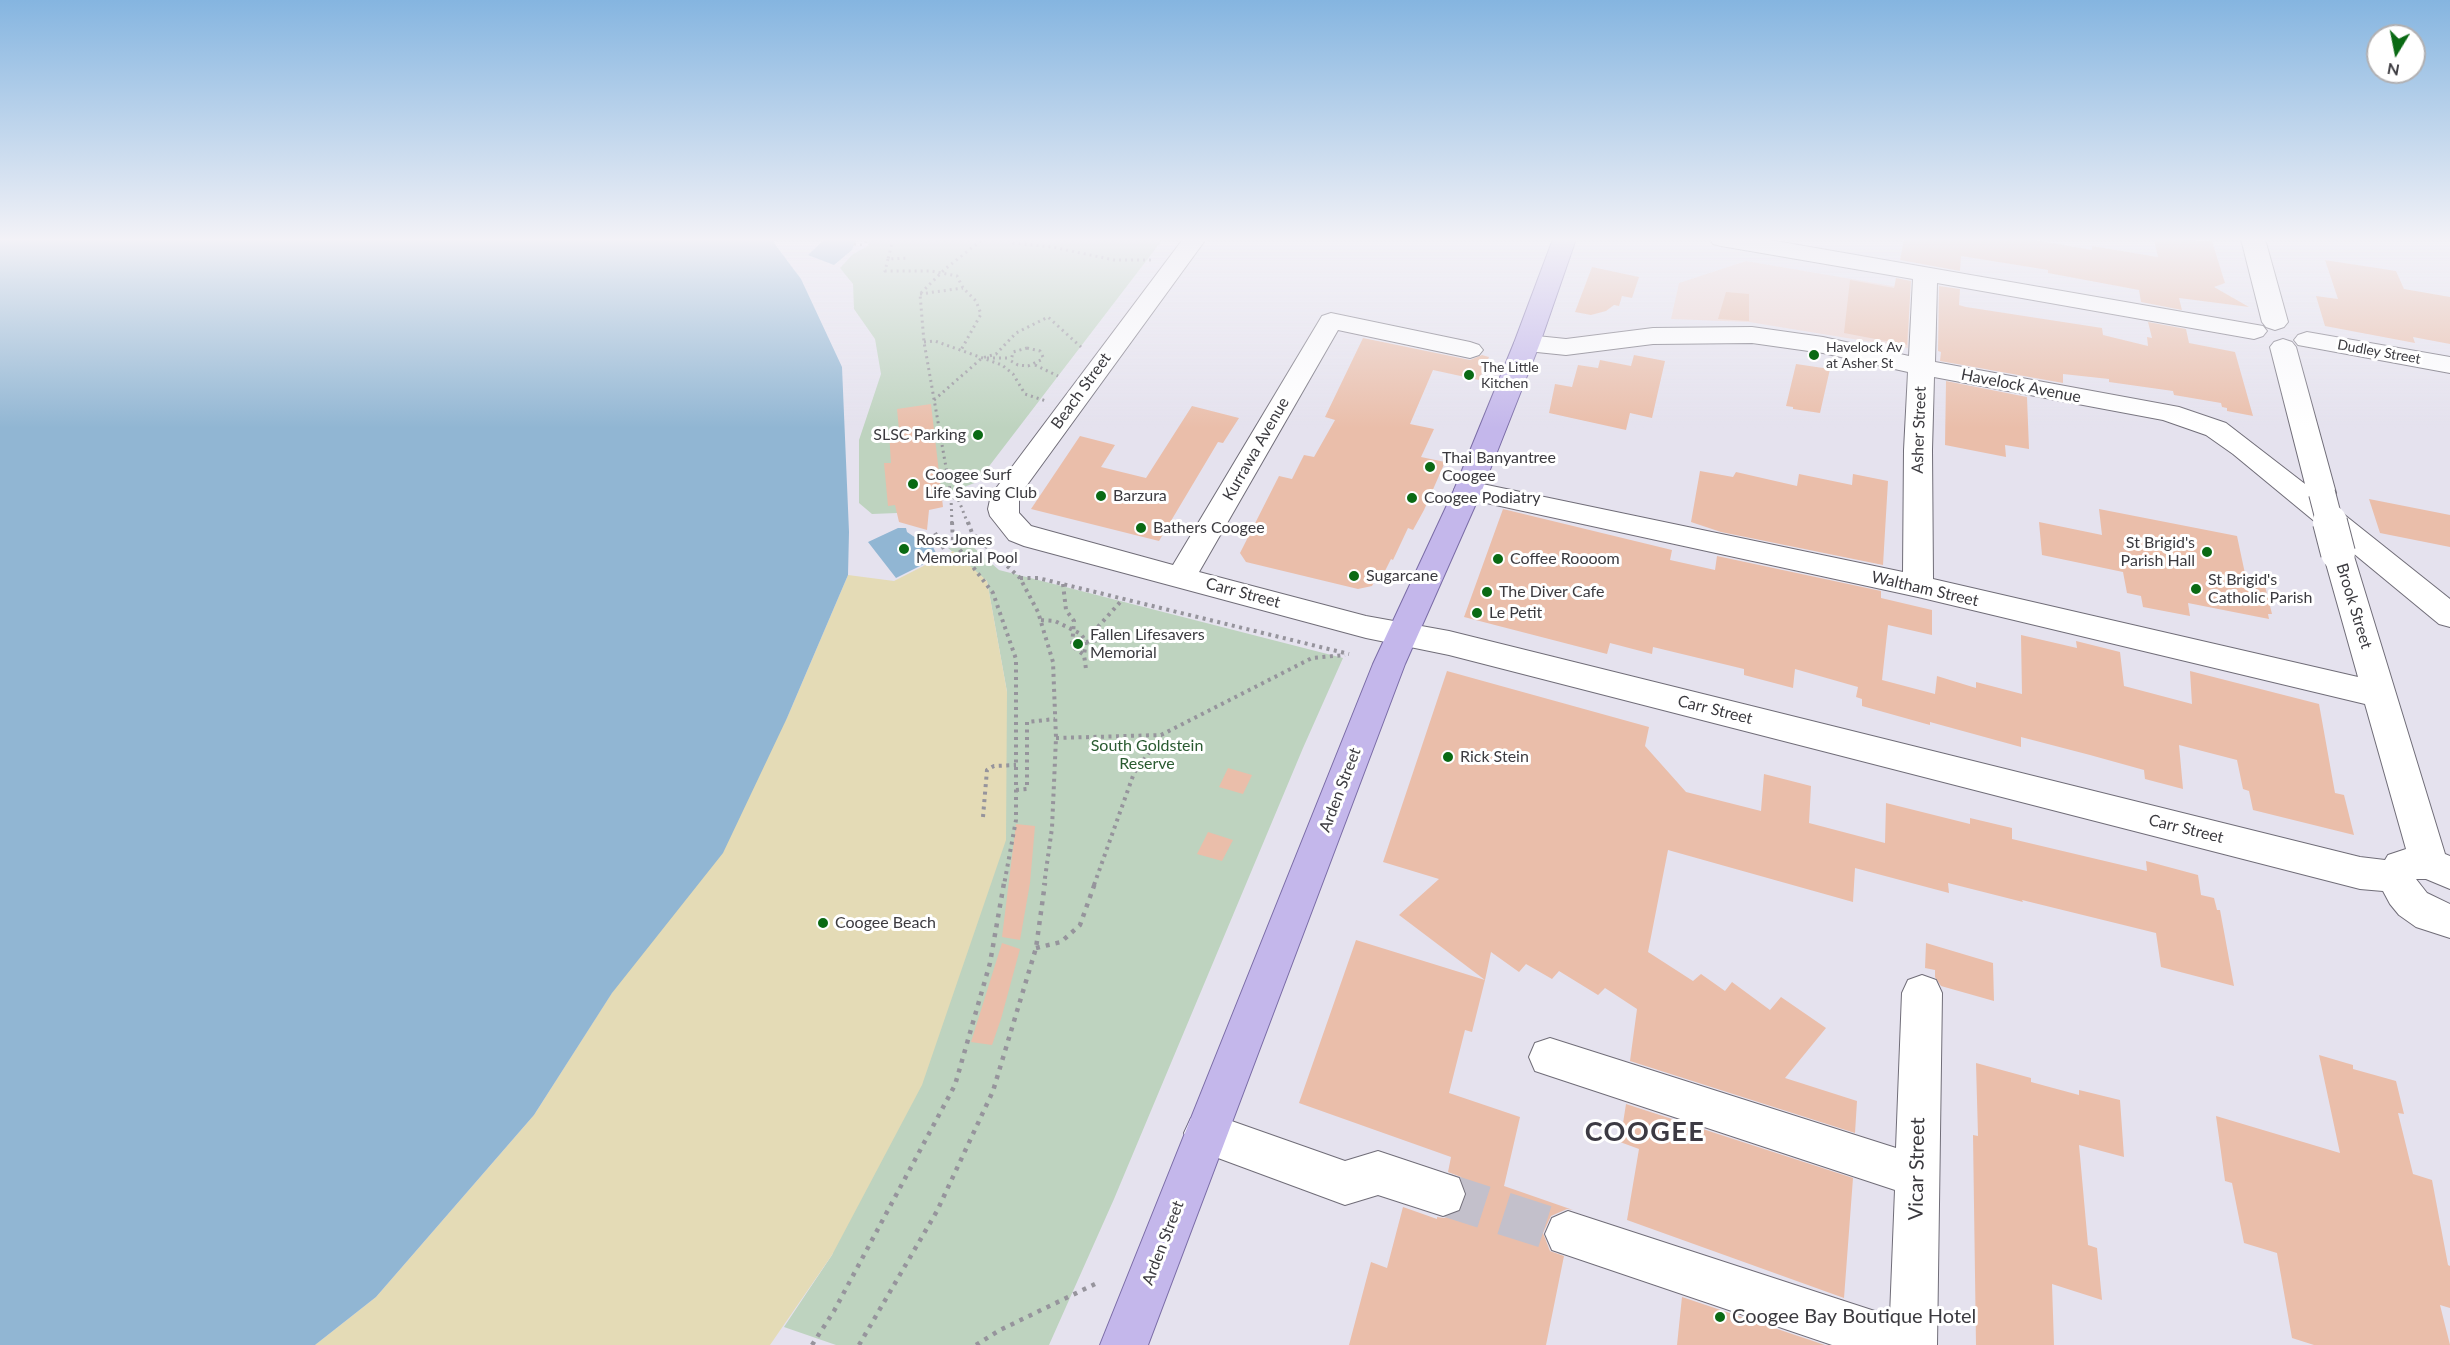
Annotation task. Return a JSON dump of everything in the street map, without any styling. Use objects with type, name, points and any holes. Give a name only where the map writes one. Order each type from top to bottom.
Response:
[{"type":"main road","name":"Arden Street","points":[[1124,1345],[1389,664],[1468,490],[1542,302]]},
{"type":"street","name":"Beach Street","points":[[1035,539],[1020,533],[1008,522],[1005,495],[1066,409],[1147,302]]},
{"type":"street","name":"Asher Street","points":[[1917,586],[1924,302]]},
{"type":"street","name":"Dudley Street","points":[[2087,302],[2450,365]]},
{"type":"street","name":"Brook Street","points":[[2271,302],[2338,553],[2380,695],[2425,871],[2403,893],[2413,904],[2448,926]]},
{"type":"street","name":"Kurrawa Avenue","points":[[1181,577],[1331,321],[1470,350]]},
{"type":"street","name":"Havelock Avenue","points":[[1527,344],[1566,347],[1653,336],[1752,335],[1823,345],[1921,367],[2169,413],[2216,429],[2243,448],[2450,616]]},
{"type":"street","name":"Waltham Street","points":[[1468,490],[1917,586],[2380,695]]},
{"type":"street","name":"Carr Street","points":[[1035,539],[1366,627],[1403,633],[2361,873],[2425,871]]},
{"type":"street","name":"Vicar Street","points":[[1913,1345],[1922,993]]},
{"type":"street","points":[[1550,1057],[1917,1176]]},
{"type":"street","points":[[1206,1133],[1345,1183],[1378,1173],[1443,1194]]},
{"type":"street","points":[[1568,1234],[1904,1345]]},
{"type":"path","points":[[812,1345],[834,1311],[955,1085],[990,963],[1016,820],[1016,659],[993,593],[953,541],[951,496],[933,400],[921,302]]},
{"type":"path","points":[[961,350],[981,314],[976,302]]},
{"type":"path","points":[[933,400],[948,391],[982,358],[996,354],[1016,333],[1048,317],[1081,347]]},
{"type":"path","points":[[924,342],[935,341],[1002,365],[1013,374],[1025,394],[1066,409]]},
{"type":"path","points":[[1010,358],[1017,350],[1032,348],[1040,351],[1043,357],[1034,365]]},
{"type":"path","points":[[982,358],[1010,358],[1018,365],[1034,365],[1058,376]]},
{"type":"path","points":[[859,1345],[937,1212],[993,1091],[1036,948],[1052,828],[1056,738],[1053,662],[1041,620],[1020,578],[972,533],[959,501],[951,496]]},
{"type":"path","points":[[935,533],[944,549]]},
{"type":"path","points":[[1020,578],[1038,578],[1349,654],[1312,658],[1161,735],[1056,738]]},
{"type":"path","points":[[1063,584],[1066,610],[1074,621],[1072,646],[1084,655]]},
{"type":"path","points":[[1086,642],[1101,640],[1096,629],[1123,599]]},
{"type":"path","points":[[1041,620],[1055,621],[1081,634],[1086,642],[1084,655],[1086,669]]},
{"type":"path","points":[[1016,790],[1027,789],[1027,722],[1055,719]]},
{"type":"path","points":[[1036,948],[1061,942],[1080,925],[1134,773],[1161,735]]},
{"type":"path","points":[[983,817],[987,770],[994,766],[1016,765]]},
{"type":"path","points":[[976,1345],[1000,1330],[1095,1284]]},
{"type":"shaded area","points":[[1675,302],[1910,302],[1908,348],[1749,322],[1671,319]]},
{"type":"green space","points":[[854,302],[1115,302],[977,482],[897,513],[872,514],[859,503],[859,440],[881,374],[875,339],[854,309]]},
{"type":"green space","name":"South Goldstein Reserve","points":[[973,547],[999,570],[1343,658],[1114,1199],[1049,1345],[836,1345],[784,1327],[832,1255],[1007,692],[987,581],[948,548]]},
{"type":"sand","name":"Coogee Beach","points":[[953,551],[987,581],[1007,692],[1006,840],[922,1085],[832,1255],[770,1345],[315,1345],[376,1297],[534,1115],[787,718],[848,575],[894,581]]},
{"type":"water","points":[[0,302],[812,302],[842,367],[849,532],[848,575],[787,718],[723,853],[612,993],[534,1115],[376,1297],[315,1345],[0,1345]]},
{"type":"water","name":"Ross Jones Memorial Pool","points":[[898,528],[906,528],[907,532],[925,544],[932,545],[940,556],[896,578],[868,542]]},
{"type":"building","points":[[1579,302],[1620,302],[1619,306],[1614,305],[1606,311],[1591,315],[1575,312]]},
{"type":"building","points":[[1723,302],[1749,302],[1749,321],[1718,319]]},
{"type":"building","points":[[1848,302],[1910,302],[1907,345],[1844,333]]},
{"type":"building","points":[[1939,302],[1959,302],[1959,305],[1966,307],[2102,328],[2103,335],[2148,346],[2147,337],[2152,338],[2148,322],[2186,329],[2189,343],[2235,352],[2253,416],[2227,411],[2221,403],[2174,395],[2173,391],[2109,382],[2109,379],[2063,374],[2063,383],[1940,361],[1941,352],[1938,351]]},
{"type":"building","points":[[2141,302],[2180,302],[2182,310]]},
{"type":"building","points":[[2208,302],[2240,302],[2249,307]]},
{"type":"building","points":[[2318,302],[2450,302],[2450,344],[2413,337],[2415,343],[2325,326]]},
{"type":"building","points":[[1363,338],[1470,360],[1482,355],[1489,357],[1479,380],[1433,370],[1410,424],[1434,429],[1421,457],[1445,462],[1424,510],[1413,530],[1408,528],[1382,577],[1377,576],[1372,586],[1358,589],[1246,562],[1240,553],[1279,476],[1292,479],[1304,455],[1314,457],[1335,420],[1325,417]]},
{"type":"building","points":[[1634,355],[1665,361],[1652,418],[1630,413],[1626,430],[1549,413],[1555,384],[1572,387],[1578,365],[1598,368],[1600,360],[1631,366]]},
{"type":"building","points":[[1796,364],[1830,369],[1820,413],[1786,406]]},
{"type":"building","points":[[1946,381],[2027,397],[2029,449],[2005,445],[2006,457],[1945,445]]},
{"type":"building","name":"Coogee Surf Life Saving Club","points":[[931,404],[943,507],[929,510],[927,530],[899,522],[895,505],[888,506],[884,463],[891,463],[889,432],[899,430],[897,409]]},
{"type":"building","points":[[1192,406],[1239,418],[1223,443],[1218,442],[1159,541],[1031,509],[1080,436],[1115,445],[1101,467],[1146,478]]},
{"type":"building","points":[[1700,471],[1733,477],[1736,472],[1797,486],[1799,474],[1852,485],[1853,474],[1888,481],[1883,565],[1721,532],[1691,522]]},
{"type":"building","points":[[2369,499],[2450,515],[2450,547],[2380,533]]},
{"type":"building","points":[[1503,509],[1672,550],[1670,560],[1715,570],[1717,556],[1881,591],[1881,598],[1932,610],[1932,635],[1888,625],[1882,680],[1935,694],[1937,676],[1976,688],[1976,682],[2022,694],[2021,635],[2077,648],[2076,641],[2120,652],[2124,686],[2192,704],[2190,671],[2319,704],[2335,793],[2344,795],[2354,835],[2253,810],[2249,791],[2243,789],[2237,760],[2179,745],[2183,789],[2145,779],[2144,770],[2021,737],[2021,747],[1862,706],[1862,699],[1856,697],[1858,687],[1795,669],[1793,688],[1744,675],[1744,669],[1653,647],[1652,654],[1610,643],[1607,654],[1464,617]]},
{"type":"building","points":[[2099,509],[2237,536],[2247,583],[2265,586],[2272,614],[2268,614],[2269,619],[2188,603],[2190,616],[2143,607],[2141,596],[2127,593],[2123,572],[2042,555],[2039,522],[2102,535]]},
{"type":"building","points":[[1447,671],[1649,727],[1645,746],[1686,792],[1761,811],[1764,774],[1811,786],[1809,823],[1885,843],[1886,803],[1970,824],[1970,818],[2012,828],[2012,839],[2147,871],[2146,861],[2198,875],[2201,895],[2214,898],[2217,910],[2220,910],[2234,986],[2161,967],[2156,933],[2022,900],[2023,902],[1948,883],[1949,893],[1855,868],[1853,902],[1668,850],[1648,952],[1693,981],[1701,974],[1725,991],[1732,982],[1770,1010],[1781,997],[1826,1028],[1785,1078],[1857,1101],[1855,1133],[1630,1061],[1637,1009],[1605,988],[1598,995],[1559,971],[1552,979],[1526,964],[1519,972],[1491,952],[1485,980],[1399,915],[1439,879],[1383,862]]},
{"type":"building","points":[[1228,768],[1252,775],[1243,794],[1219,787]]},
{"type":"building","points":[[1016,824],[1035,826],[1030,883],[1020,940],[1002,937]]},
{"type":"building","points":[[1208,832],[1233,840],[1222,861],[1197,854]]},
{"type":"building","points":[[1356,940],[1485,980],[1472,1032],[1465,1030],[1449,1093],[1520,1117],[1504,1186],[1573,1210],[1567,1209],[1551,1216],[1543,1233],[1550,1251],[1564,1256],[1546,1345],[1349,1345],[1371,1262],[1387,1268],[1403,1207],[1437,1219],[1437,1217],[1444,1218],[1460,1212],[1467,1195],[1461,1177],[1448,1172],[1451,1157],[1299,1103]]},
{"type":"building","points":[[1002,943],[1020,949],[1001,1019],[992,1045],[971,1042]]},
{"type":"building","points":[[1926,943],[1993,963],[1994,1001],[1941,986],[1935,977],[1935,970],[1925,968]]},
{"type":"building","points":[[2319,1055],[2353,1065],[2353,1069],[2396,1081],[2404,1114],[2398,1113],[2413,1174],[2432,1180],[2450,1266],[2450,1308],[2440,1305],[2450,1345],[2314,1345],[2292,1338],[2277,1253],[2244,1243],[2232,1183],[2225,1181],[2216,1116],[2340,1153]]},
{"type":"building","points":[[1976,1063],[2031,1078],[2031,1082],[2079,1095],[2079,1090],[2120,1100],[2124,1157],[2079,1145],[2088,1245],[2097,1248],[2102,1300],[2052,1284],[2054,1345],[1976,1345],[1973,1135],[1978,1136]]},
{"type":"building","points":[[1626,1104],[1853,1178],[1844,1298],[1627,1220],[1639,1149],[1620,1142]]},
{"type":"building","name":"Coogee Bay Boutique Hotel","points":[[1682,1297],[1825,1345],[1677,1345]]},
{"type":"tunnel","points":[[1443,1194],[1568,1234]]},
{"type":"place","name":"Havelock Av at Asher St","points":[[1814,355]]},
{"type":"place","name":"The Little Kitchen","points":[[1469,375]]},
{"type":"place","name":"SLSC Parking","points":[[978,435]]},
{"type":"place","name":"Thai Banyantree Coogee","points":[[1430,467]]},
{"type":"place","name":"Coogee Surf Life Saving Club","points":[[913,484]]},
{"type":"place","name":"Barzura","points":[[1101,496]]},
{"type":"place","name":"Coogee Podiatry","points":[[1412,498]]},
{"type":"place","name":"Bathers Coogee","points":[[1141,528]]},
{"type":"place","name":"Ross Jones Memorial Pool","points":[[904,549]]},
{"type":"place","name":"St Brigid's Parish Hall","points":[[2207,552]]},
{"type":"place","name":"Coffee Roooom","points":[[1498,559]]},
{"type":"place","name":"Sugarcane","points":[[1354,576]]},
{"type":"place","name":"St Brigid's Catholic Parish","points":[[2196,589]]},
{"type":"place","name":"The Diver Cafe","points":[[1487,592]]},
{"type":"place","name":"Le Petit","points":[[1477,613]]},
{"type":"place","name":"Fallen Lifesavers Memorial","points":[[1078,644]]},
{"type":"place","name":"Rick Stein","points":[[1448,757]]},
{"type":"place","name":"Coogee Beach","points":[[823,923]]},
{"type":"place","name":"Coogee Bay Boutique Hotel","points":[[1720,1317]]},
{"type":"district","name":"COOGEE","points":[[1645,1132]]}]
